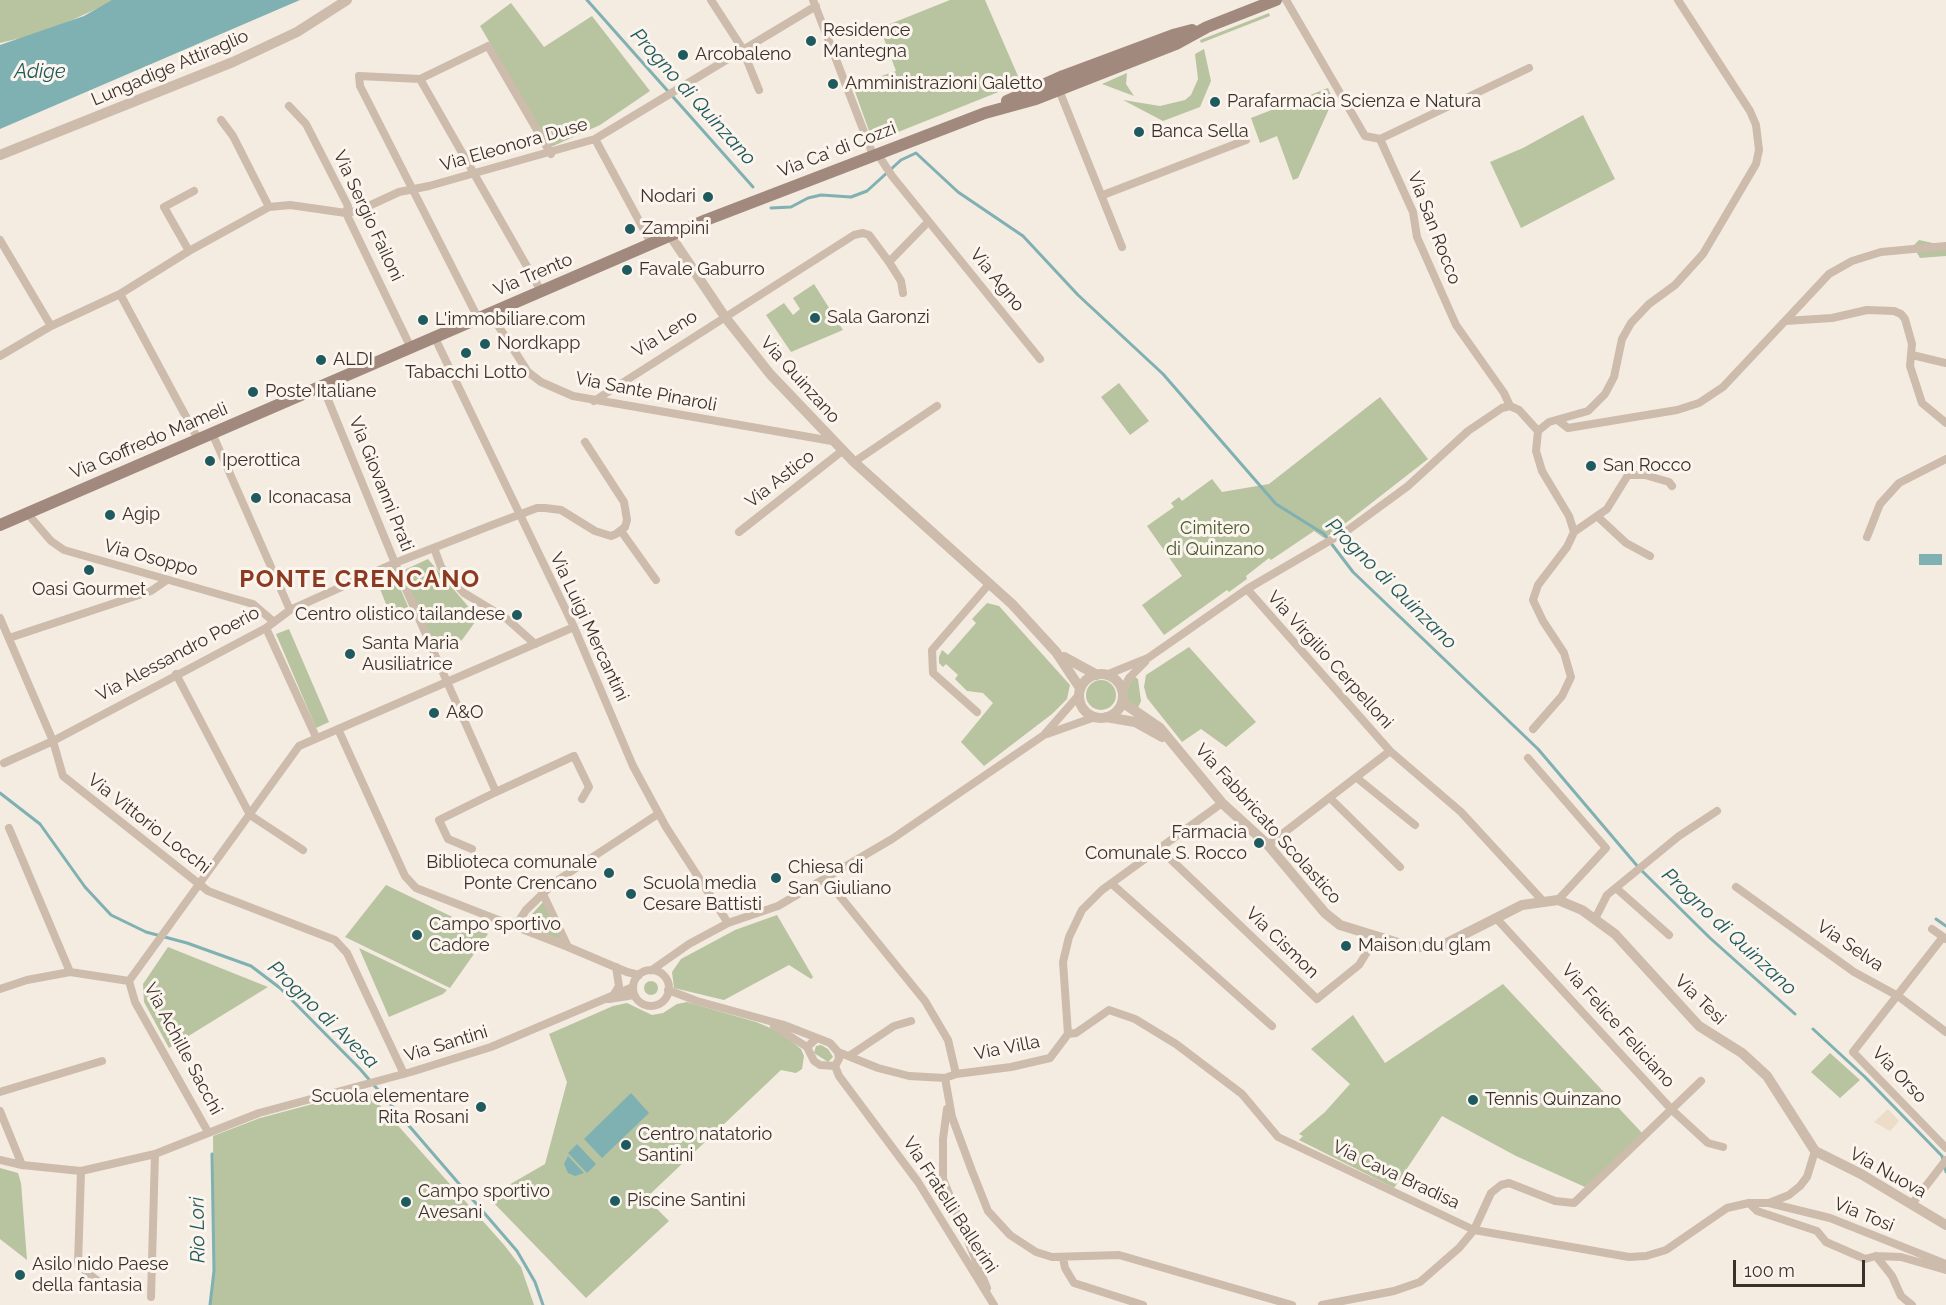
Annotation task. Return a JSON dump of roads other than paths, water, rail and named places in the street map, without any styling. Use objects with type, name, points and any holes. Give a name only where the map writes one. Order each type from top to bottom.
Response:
[{"type":"main road","points":[[1241,14],[1259,0]]},
{"type":"main road","name":"Via Ca' di Cozzi","points":[[985,113],[1032,88],[1173,35],[1207,27],[1276,0]]},
{"type":"main road","name":"Via Ca' di Cozzi","points":[[669,235],[878,157],[985,113],[1059,90],[1176,44],[1207,27]]},
{"type":"main road","name":"Via Trento","points":[[410,346],[669,235]]},
{"type":"main road","name":"Via Goffredo Mameli","points":[[1,521],[27,513],[410,346]]},
{"type":"street","name":"Lungadige Attiraglio","points":[[0,155],[233,62],[297,32],[347,0]]},
{"type":"street","points":[[711,0],[742,48],[759,90]]},
{"type":"street","points":[[1286,0],[1365,136],[1380,140],[1529,68]]},
{"type":"street","points":[[1574,532],[1569,516],[1542,471],[1536,451],[1538,431],[1549,422],[1588,411],[1605,394],[1614,377],[1622,339],[1631,323],[1649,304],[1675,285],[1703,254],[1756,164],[1759,138],[1750,111],[1678,0]]},
{"type":"street","name":"Via Eleonora Duse","points":[[346,213],[360,210],[399,192],[476,174],[595,140],[815,3]]},
{"type":"street","name":"Via Agno","points":[[815,3],[878,157],[1040,359]]},
{"type":"street","points":[[541,291],[420,79],[488,46],[551,154]]},
{"type":"street","name":"Via Sante Pinaroli","points":[[420,79],[359,76],[360,86],[413,190],[484,315],[528,372],[550,387],[594,401],[832,441]]},
{"type":"street","points":[[1059,90],[1122,247]]},
{"type":"street","name":"Via Sergio Failoni","points":[[289,106],[306,124],[348,206],[346,213],[410,346]]},
{"type":"street","points":[[221,120],[233,136],[269,207]]},
{"type":"street","points":[[595,140],[651,243]]},
{"type":"street","points":[[1102,195],[1246,140]]},
{"type":"street","name":"Via San Rocco","points":[[1380,140],[1413,212],[1418,237],[1456,324],[1504,393],[1510,406],[1519,410],[1538,431]]},
{"type":"street","points":[[189,250],[164,207],[194,191]]},
{"type":"street","points":[[0,356],[51,326],[120,294],[189,250],[269,207],[290,206],[346,213]]},
{"type":"street","points":[[889,262],[928,222]]},
{"type":"street","points":[[725,317],[854,236],[863,233],[869,235],[889,262],[901,281],[903,292]]},
{"type":"street","name":"Via Quinzano","points":[[669,235],[725,317],[770,374],[842,451],[990,583],[1056,652],[1080,691],[1083,710],[1095,717]]},
{"type":"street","points":[[0,240],[51,326]]},
{"type":"street","points":[[1559,421],[1568,428],[1677,410],[1699,402],[1723,387],[1828,274],[1852,261],[1881,252],[1946,246]]},
{"type":"street","points":[[120,294],[198,439]]},
{"type":"street","points":[[1785,321],[1832,318],[1868,310],[1894,311],[1901,314],[1905,319],[1912,355],[1910,366],[1922,403],[1946,423]]},
{"type":"street","name":"Via Leno","points":[[594,401],[725,317]]},
{"type":"street","name":"Via Luigi Mercantini","points":[[434,336],[574,627],[633,766],[658,814],[728,923]]},
{"type":"street","points":[[1912,355],[1946,363]]},
{"type":"street","name":"Via Giovanni Prati","points":[[322,385],[395,563],[496,792]]},
{"type":"street","points":[[854,462],[938,406]]},
{"type":"street","points":[[1044,735],[1095,717],[1107,717],[1116,712],[1129,678],[1148,658],[1247,589],[1288,563],[1338,537],[1408,486],[1468,431],[1490,415],[1510,406]]},
{"type":"street","points":[[212,433],[290,610]]},
{"type":"street","points":[[585,442],[624,502],[627,520],[621,531],[656,580]]},
{"type":"street","name":"Via Astico","points":[[739,532],[842,451]]},
{"type":"street","points":[[1867,537],[1881,504],[1899,483],[1946,459]]},
{"type":"street","points":[[1533,729],[1562,696],[1571,677],[1564,653],[1543,621],[1533,600],[1538,585],[1567,548],[1574,532],[1607,509],[1628,475],[1669,482],[1672,486]]},
{"type":"street","name":"Via Alessandro Poerio","points":[[4,763],[53,741],[266,628],[290,610],[395,563],[537,508],[561,510],[595,531],[611,536],[621,531]]},
{"type":"street","name":"Via Osoppo","points":[[27,513],[51,541],[64,550],[253,604],[274,622]]},
{"type":"street","points":[[1597,516],[1626,543],[1650,556]]},
{"type":"street","points":[[434,548],[441,567],[464,593],[507,619],[535,644]]},
{"type":"street","points":[[9,638],[151,591],[167,580]]},
{"type":"street","points":[[977,712],[933,673],[931,656],[940,638],[990,583]]},
{"type":"street","name":"Via Virgilio Cerpelloni","points":[[1247,589],[1390,752],[1461,812],[1542,900]]},
{"type":"street","name":"Via Vittorio Locchi","points":[[0,618],[53,741],[63,776],[204,888],[335,940],[347,953],[404,1074]]},
{"type":"street","name":"Via Achille Sacchi","points":[[129,981],[170,927],[204,888],[250,815],[299,746],[574,627]]},
{"type":"street","points":[[266,628],[316,737]]},
{"type":"street","name":"Via Quinzano","points":[[1056,652],[1101,675],[1114,679],[1122,697]]},
{"type":"street","points":[[1044,735],[1080,691],[1085,681],[1148,658]]},
{"type":"street","points":[[176,674],[250,815],[303,850]]},
{"type":"street","name":"Via Fabbricato Scolastico","points":[[1122,697],[1156,723],[1222,803],[1268,845],[1325,913],[1340,925],[1408,946],[1437,948],[1518,906],[1542,900]]},
{"type":"street","name":"Via Fabbricato Scolastico","points":[[1107,717],[1135,722],[1173,743]]},
{"type":"street","points":[[338,729],[405,876],[416,888],[616,967],[627,972],[635,985]]},
{"type":"street","name":"Via Santini","points":[[0,1160],[22,1165],[81,1170],[155,1154],[259,1113],[404,1074],[491,1047],[635,985],[669,957],[728,923],[778,906],[826,879],[892,839],[1044,735]]},
{"type":"street","name":"Via Virgilio Cerpelloni","points":[[1268,845],[1323,800],[1330,799],[1390,752]]},
{"type":"street","points":[[472,849],[447,839],[439,819],[574,756],[589,788],[582,799]]},
{"type":"street","points":[[1528,758],[1606,848],[1558,900]]},
{"type":"street","points":[[1357,778],[1415,825]]},
{"type":"street","points":[[1330,799],[1400,867]]},
{"type":"street","points":[[1068,1034],[1063,962],[1069,937],[1082,910],[1112,884],[1222,803]]},
{"type":"street","points":[[1595,919],[1607,895],[1649,860],[1717,811]]},
{"type":"street","points":[[515,927],[542,892],[658,814]]},
{"type":"street","points":[[9,828],[70,972]]},
{"type":"street","name":"Via Cismon","points":[[1161,850],[1317,999],[1359,965],[1377,936]]},
{"type":"street","points":[[826,879],[925,1001],[948,1040],[956,1074]]},
{"type":"street","points":[[1112,884],[1272,1026]]},
{"type":"street","name":"Via Selva","points":[[1737,886],[1854,972],[1898,996],[1946,1032]]},
{"type":"street","points":[[1616,888],[1669,935]]},
{"type":"street","points":[[542,892],[568,947]]},
{"type":"street","name":"Via Tesi","points":[[1542,900],[1558,900],[1582,910],[1615,934],[1699,1026],[1742,1053],[1767,1076],[1815,1151]]},
{"type":"street","name":"Via Felice Feliciano","points":[[1496,918],[1672,1110],[1708,1143],[1723,1147]]},
{"type":"street","points":[[1898,996],[1944,938],[1932,929]]},
{"type":"street","points":[[667,994],[663,976],[669,957]]},
{"type":"street","points":[[614,994],[619,986],[616,967]]},
{"type":"street","points":[[652,970],[663,976]]},
{"type":"street","name":"Via Achille Sacchi","points":[[0,989],[27,980],[70,972],[129,981]]},
{"type":"street","name":"Via Achille Sacchi","points":[[129,981],[135,1002],[208,1132]]},
{"type":"street","name":"Via Santini","points":[[606,999],[635,985]]},
{"type":"street","name":"Via Santini","points":[[635,985],[639,1002],[650,1006],[661,1003],[667,994]]},
{"type":"street","name":"Via Villa","points":[[667,994],[763,1020],[817,1038],[830,1043],[838,1052],[896,1073],[945,1078],[956,1074],[1011,1067],[1050,1058],[1068,1034]]},
{"type":"street","name":"Via Orso","points":[[1898,996],[1853,1052],[1946,1148]]},
{"type":"street","name":"Via Cava Bradisa","points":[[1068,1034],[1076,1033],[1109,1010],[1135,1019],[1176,1044],[1242,1094],[1278,1137],[1474,1230],[1629,1257],[1646,1256],[1666,1250],[1727,1208],[1749,1203]]},
{"type":"street","name":"Via Villa","points":[[763,1020],[807,1047],[814,1061],[820,1065],[835,1066]]},
{"type":"street","points":[[849,1056],[894,1026],[911,1021]]},
{"type":"street","points":[[807,1047],[817,1038]]},
{"type":"street","points":[[835,1066],[839,1059],[838,1052]]},
{"type":"street","points":[[0,1092],[102,1061]]},
{"type":"street","name":"Via Fratelli Ballerini","points":[[835,1066],[839,1076],[918,1182],[994,1305]]},
{"type":"street","points":[[945,1078],[952,1117],[988,1211],[1010,1235],[1036,1252],[1063,1258],[1119,1255],[1292,1305]]},
{"type":"street","points":[[1322,1305],[1394,1291],[1420,1282],[1460,1248],[1474,1230],[1491,1193],[1509,1183],[1555,1201],[1574,1203],[1701,1082]]},
{"type":"street","points":[[947,1098],[943,1139],[943,1179],[994,1305]]},
{"type":"street","points":[[0,1111],[22,1165]]},
{"type":"street","name":"Via Tosi","points":[[1769,1203],[1789,1195],[1800,1186],[1807,1177],[1815,1151]]},
{"type":"street","name":"Via Nuova","points":[[1815,1151],[1946,1225]]},
{"type":"street","points":[[151,1297],[155,1154]]},
{"type":"street","points":[[1912,1204],[1946,1160]]},
{"type":"street","points":[[81,1170],[78,1265],[98,1281]]},
{"type":"street","points":[[1749,1203],[1757,1211],[1817,1231],[1826,1242],[1865,1259],[1876,1256],[1901,1257],[1946,1270]]},
{"type":"street","name":"Via Tosi","points":[[1749,1203],[1769,1203],[1830,1218],[1946,1264]]},
{"type":"street","points":[[1876,1256],[1892,1276],[1901,1296],[1912,1305]]},
{"type":"street","points":[[1063,1258],[1065,1268],[1074,1283],[1143,1305]]},
{"type":"water","name":"Adige","points":[[112,0],[300,0],[0,129],[0,45],[84,16]]},
{"type":"water","points":[[1919,554],[1942,554],[1942,565],[1919,565]]},
{"type":"water","points":[[631,1093],[649,1113],[602,1158],[584,1139]]},
{"type":"water","points":[[577,1144],[596,1164],[587,1173],[568,1153]]},
{"type":"water","points":[[568,1156],[584,1173],[575,1176],[568,1173],[564,1164]]},
{"type":"waterway","name":"Progno di Quinzano","points":[[587,0],[753,187]]},
{"type":"waterway","name":"Progno di Quinzano","points":[[771,208],[791,207],[808,198],[821,195],[851,197],[867,191],[901,160],[916,153],[958,192],[1023,236],[1078,295],[1163,374],[1276,504],[1324,534],[1353,572],[1538,749],[1639,868],[1710,938],[1795,1014]]},
{"type":"waterway","name":"Progno di Avesa","points":[[0,793],[40,824],[85,887],[111,915],[146,932],[187,943],[251,966],[280,988],[360,1069],[517,1251],[535,1282],[543,1305]]},
{"type":"waterway","points":[[1936,919],[1946,926]]},
{"type":"waterway","points":[[1813,1029],[1865,1077],[1942,1156],[1946,1172]]},
{"type":"waterway","name":"Rio Lori","points":[[210,1305],[214,1271],[212,1154]]},
{"type":"place","name":"Residence Mantegna","points":[[811,41]]},
{"type":"place","name":"Arcobaleno","points":[[683,55]]},
{"type":"place","name":"Amministrazioni Galetto","points":[[833,84]]},
{"type":"place","name":"Parafarmacia Scienza e Natura","points":[[1215,102]]},
{"type":"place","name":"Banca Sella","points":[[1139,132]]},
{"type":"place","name":"Nodari","points":[[708,197]]},
{"type":"place","name":"Zampini","points":[[630,229]]},
{"type":"place","name":"Favale Gaburro","points":[[627,270]]},
{"type":"place","name":"Sala Garonzi","points":[[815,318]]},
{"type":"place","name":"L'immobiliare.com","points":[[423,320]]},
{"type":"place","name":"Nordkapp","points":[[485,344]]},
{"type":"place","name":"Tabacchi Lotto","points":[[466,353]]},
{"type":"place","name":"ALDI","points":[[321,360]]},
{"type":"place","name":"Poste Italiane","points":[[253,392]]},
{"type":"place","name":"Iperottica","points":[[210,461]]},
{"type":"place","name":"San Rocco","points":[[1591,466]]},
{"type":"place","name":"Iconacasa","points":[[256,498]]},
{"type":"place","name":"Agip","points":[[110,515]]},
{"type":"place","name":"Oasi Gourmet","points":[[89,570]]},
{"type":"place","name":"Centro olistico tailandese","points":[[517,615]]},
{"type":"place","name":"Santa Maria Ausiliatrice","points":[[350,654]]},
{"type":"place","name":"A&O","points":[[434,713]]},
{"type":"place","name":"Farmacia Comunale S. Rocco","points":[[1259,843]]},
{"type":"place","name":"Biblioteca comunale Ponte Crencano","points":[[609,873]]},
{"type":"place","name":"Chiesa di San Giuliano","points":[[776,878]]},
{"type":"place","name":"Scuola media Cesare Battisti","points":[[631,894]]},
{"type":"place","name":"Campo sportivo Cadore","points":[[417,935]]},
{"type":"place","name":"Maison du glam","points":[[1346,946]]},
{"type":"place","name":"Tennis Quinzano","points":[[1473,1100]]},
{"type":"place","name":"Scuola elementare Rita Rosani","points":[[481,1107]]},
{"type":"place","name":"Centro natatorio Santini","points":[[626,1145]]},
{"type":"place","name":"Piscine Santini","points":[[615,1201]]},
{"type":"place","name":"Campo sportivo Avesani","points":[[406,1202]]},
{"type":"place","name":"Asilo nido Paese della fantasia","points":[[20,1275]]},
{"type":"district","name":"PONTE CRENCANO","points":[[360,580]]},
{"type":"park label","name":"Cimitero di Quinzano","points":[[1215,539]]}]
